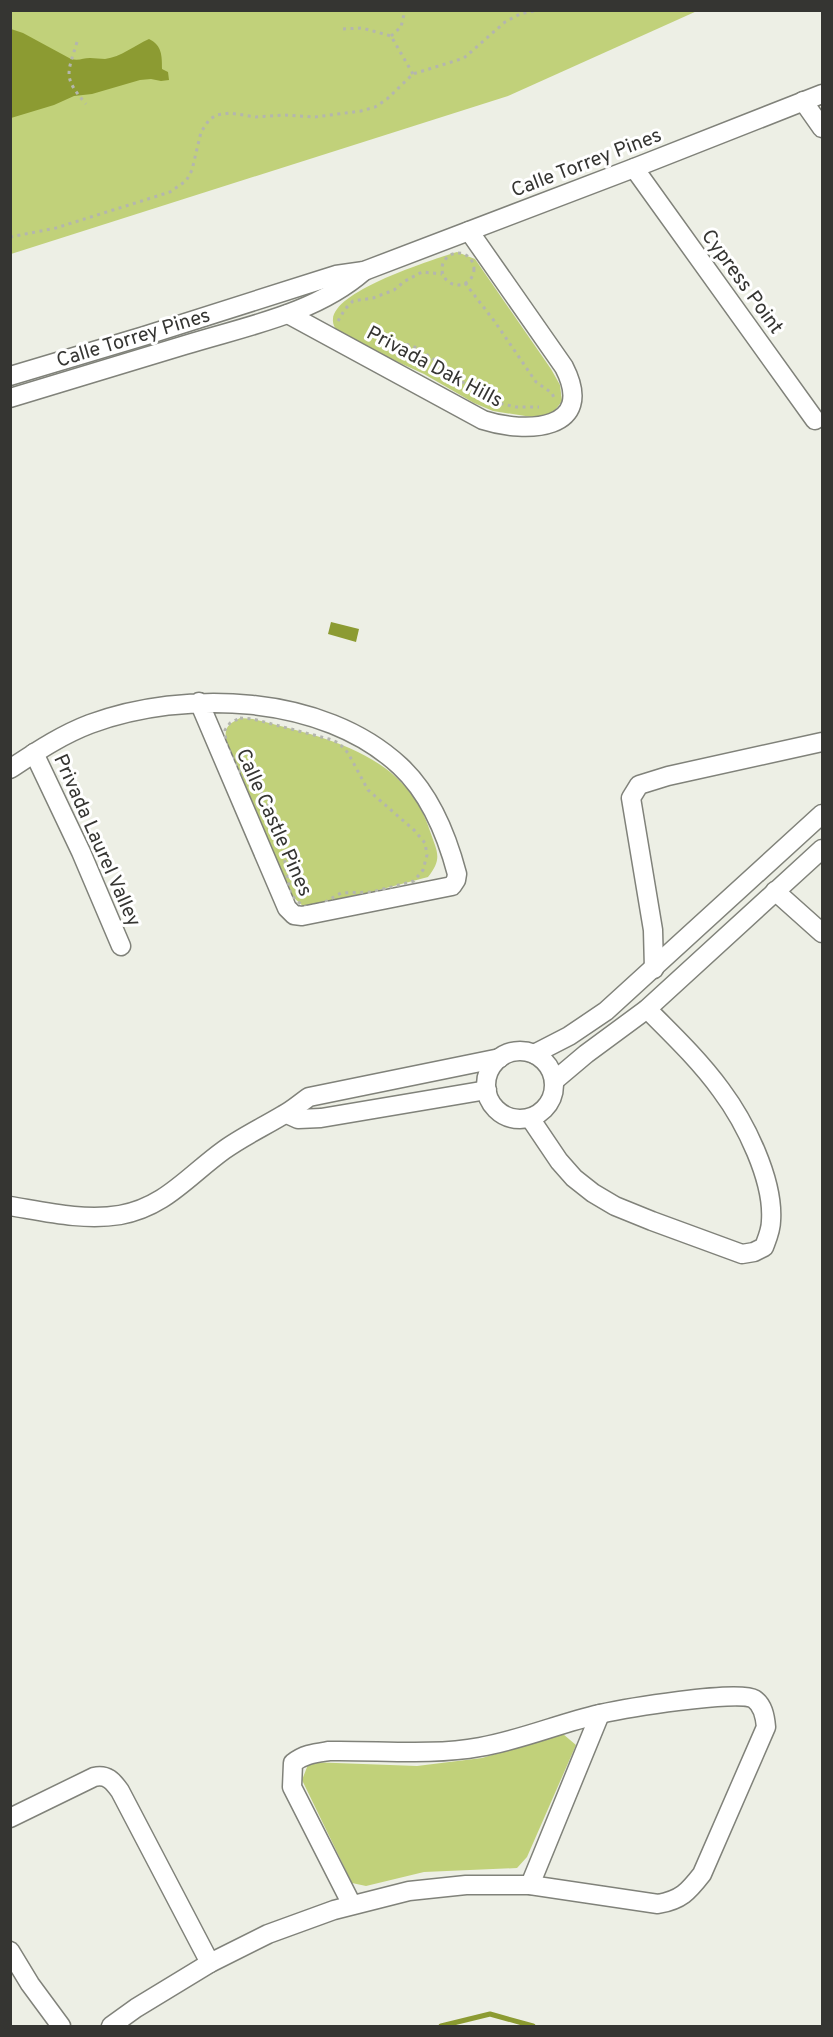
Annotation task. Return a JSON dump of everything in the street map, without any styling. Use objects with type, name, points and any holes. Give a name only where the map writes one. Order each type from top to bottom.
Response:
[{"type":"street","name":"Calle Torrey Pines","points":[[10,376],[336,275],[364,271],[822,94]]},
{"type":"street","points":[[803,100],[822,128]]},
{"type":"street","name":"Cypress Point","points":[[634,168],[815,420]]},
{"type":"street","name":"Privada Dak Hills","points":[[288,314],[483,420],[500,426],[519,428],[552,424],[564,417],[570,406],[573,393],[572,381],[469,231]]},
{"type":"street","name":"Calle Torrey Pines","points":[[10,398],[288,314],[333,294],[350,284],[364,271]]},
{"type":"street","name":"Calle Castle Pines","points":[[10,769],[55,741],[88,725],[143,709],[199,702],[252,704],[298,713],[355,735],[378,747],[412,779],[431,807],[454,866],[456,880],[452,886],[302,916],[289,912],[199,702]]},
{"type":"street","points":[[654,969],[652,930],[631,798],[639,785],[668,776],[822,742]]},
{"type":"street","name":"Privada Laurel Valley","points":[[34,753],[86,862],[121,946]]},
{"type":"street","points":[[534,1054],[590,1023],[606,1011],[822,814]]},
{"type":"street","points":[[554,1081],[647,1009],[822,849]]},
{"type":"street","points":[[775,891],[822,933]]},
{"type":"street","points":[[531,1118],[559,1161],[574,1178],[615,1206],[742,1254],[764,1247],[771,1220],[770,1203],[767,1181],[750,1141],[723,1092],[701,1065],[647,1009]]},
{"type":"street","points":[[10,1206],[83,1217],[112,1216],[138,1210],[159,1202],[224,1150],[286,1114],[297,1104],[316,1096],[500,1058],[510,1053],[522,1051],[534,1054],[543,1060],[550,1070],[554,1081],[554,1093],[549,1104],[541,1112],[531,1118],[507,1117],[490,1101],[487,1078],[492,1067],[500,1058]]},
{"type":"street","points":[[286,1114],[298,1119],[321,1118],[487,1090]]},
{"type":"street","points":[[111,2026],[210,1963],[268,1934],[334,1910],[409,1891],[466,1886],[530,1885],[658,1904],[675,1901],[693,1886],[702,1874],[766,1727],[765,1715],[761,1706],[753,1698],[740,1695],[697,1699],[600,1714],[482,1747],[447,1752],[329,1751],[313,1753],[300,1758],[293,1763],[292,1787],[352,1905]]},
{"type":"street","points":[[530,1885],[600,1714]]},
{"type":"street","points":[[10,1818],[94,1777],[110,1779],[120,1791],[210,1963]]},
{"type":"street","points":[[10,1951],[30,1984],[61,2026]]},
{"type":"path","points":[[391,36],[401,27],[405,10]]},
{"type":"path","points":[[10,237],[36,234],[157,198],[178,188],[186,181],[192,170],[204,126],[216,115],[230,113],[256,117],[284,115],[315,117],[375,107],[387,99],[413,74],[464,58],[505,22],[520,14],[538,10]]},
{"type":"path","points":[[343,29],[362,28],[391,36],[413,74]]},
{"type":"path","points":[[77,42],[68,73],[71,87],[86,104]]},
{"type":"path","points":[[456,253],[470,258],[474,267],[472,277],[465,284],[447,282],[442,274],[442,264],[447,257],[456,253]]},
{"type":"path","points":[[342,329],[338,321],[353,301],[373,298],[394,290],[422,272],[442,274]]},
{"type":"path","points":[[465,284],[495,322],[536,382],[552,393],[554,399],[548,405]]},
{"type":"path","points":[[380,345],[406,344],[417,348],[451,371],[471,390],[494,402],[516,406],[542,406]]},
{"type":"path","points":[[240,718],[253,719],[339,743],[348,753],[368,790],[414,830],[425,843],[427,855],[423,870],[414,881],[372,892],[341,894],[318,906],[304,907],[290,891],[278,820],[260,790],[238,770],[226,744],[225,730],[230,723],[240,718]]},
{"type":"shaded area","points":[[10,11],[697,11],[508,96],[11,254]]},
{"type":"shaded area","points":[[11,29],[74,60],[111,58],[149,39],[159,48],[162,69],[168,72],[169,80],[140,80],[92,94],[74,96],[54,105],[11,118]]},
{"type":"shaded area","points":[[457,252],[475,259],[551,369],[560,385],[562,401],[553,413],[538,418],[493,411],[474,403],[424,374],[345,338],[335,327],[333,319],[338,308],[350,297],[386,278]]},
{"type":"shaded area","points":[[331,622],[359,629],[356,642],[328,634]]},
{"type":"shaded area","points":[[240,718],[253,719],[307,733],[358,752],[381,766],[402,783],[418,804],[436,850],[436,865],[428,877],[318,906],[304,907],[292,896],[226,744],[227,728]]},
{"type":"shaded area","points":[[563,1734],[576,1745],[527,1857],[517,1868],[424,1872],[366,1886],[352,1883],[302,1780],[309,1762],[417,1766],[482,1758]]},
{"type":"waterway","points":[[441,2026],[490,2014],[533,2026]]}]
